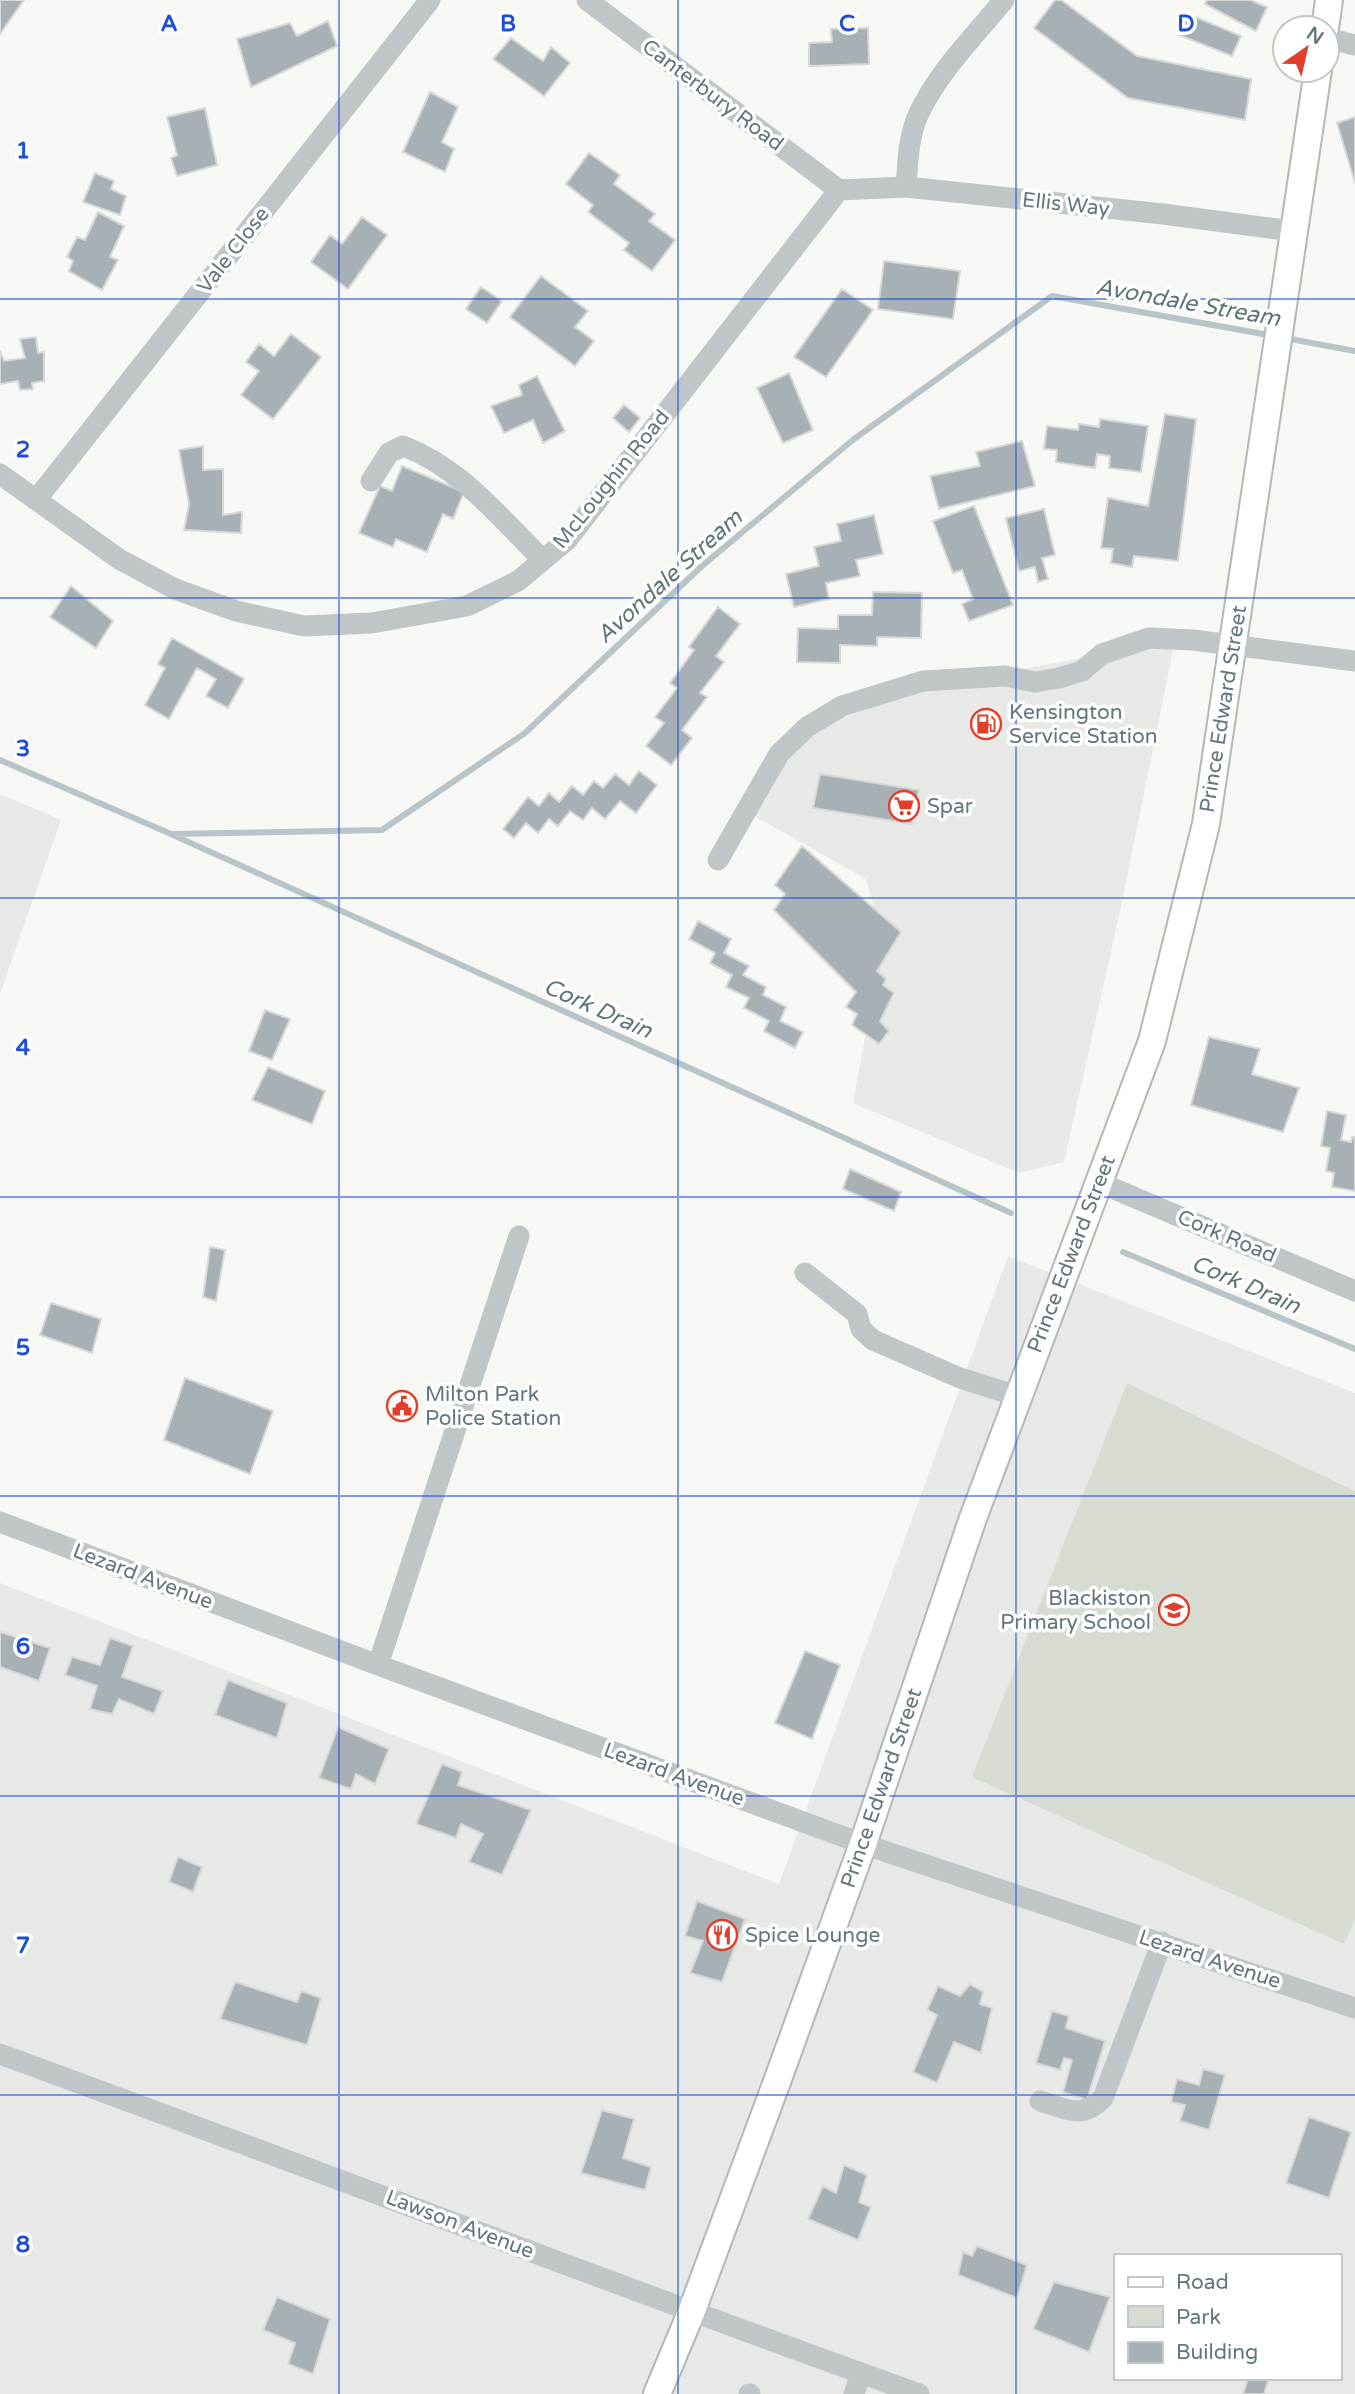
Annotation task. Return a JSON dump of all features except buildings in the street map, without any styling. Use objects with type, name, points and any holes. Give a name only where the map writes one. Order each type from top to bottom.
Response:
[{"type":"main road","name":"Prince Edward Street","points":[[657,2394],[691,2313],[863,1844],[1017,1396],[1152,1041],[1188,906],[1206,824],[1316,84]]},
{"type":"street","name":"Vale Close","points":[[36,500],[430,0]]},
{"type":"street","name":"Canterbury Road","points":[[587,0],[839,190]]},
{"type":"street","points":[[906,187],[910,142],[919,113],[940,80],[1004,0]]},
{"type":"street","name":"Ellis Way","points":[[839,190],[906,187],[1163,214],[1292,231]]},
{"type":"street","name":"McLoughin Road","points":[[0,474],[119,559],[175,589],[236,611],[304,626],[372,623],[467,606],[518,581],[567,540],[839,190]]},
{"type":"street","points":[[371,481],[389,453],[403,446],[429,456],[451,471],[543,560]]},
{"type":"street","points":[[718,860],[779,754],[807,727],[842,706],[923,681],[1005,677],[1035,682],[1059,678],[1082,671],[1102,654],[1149,638],[1234,645],[1355,661]]},
{"type":"street","name":"Cork Road","points":[[1098,1182],[1355,1291]]},
{"type":"street","points":[[378,1665],[519,1236]]},
{"type":"street","points":[[805,1273],[857,1314],[861,1329],[873,1340],[960,1378],[1017,1396]]},
{"type":"street","name":"Lezard Avenue","points":[[0,1522],[863,1844],[1355,2008]]},
{"type":"street","points":[[1040,2101],[1079,2112],[1092,2109],[1103,2098],[1162,1942]]},
{"type":"street","name":"Lawson Avenue","points":[[0,2054],[446,2218],[691,2313],[919,2394]]},
{"type":"street","points":[[854,2394],[862,2373]]},
{"type":"shaded area","points":[[1175,641],[1122,902],[1064,1162],[1019,1173],[853,1103],[883,940],[866,879],[742,809],[783,741],[926,687]]},
{"type":"shaded area","points":[[0,794],[61,820],[0,993]]},
{"type":"shaded area","points":[[1008,1256],[1355,1393],[1355,2394],[0,2394],[0,1583],[779,1884]]},
{"type":"green space","name":"Blackiston Primary School","points":[[1127,1383],[1355,1491],[1355,1919],[1344,1944],[972,1777]]},
{"type":"waterway","name":"Avondale Stream","points":[[0,760],[171,834],[382,830],[525,733],[702,566],[854,439],[1052,296],[1274,336]]},
{"type":"waterway","name":"Avondale Stream","points":[[1285,338],[1355,351]]},
{"type":"waterway","name":"Cork Drain","points":[[173,835],[1011,1213]]},
{"type":"waterway","name":"Cork Drain","points":[[1123,1252],[1355,1349]]},
{"type":"place","name":"Kensington Service Station","points":[[986,724]]},
{"type":"place","name":"Spar","points":[[904,806]]},
{"type":"place","name":"Milton Park Police Station","points":[[402,1406]]},
{"type":"place","name":"Blackiston Primary School","points":[[1174,1610]]},
{"type":"place","name":"Spice Lounge","points":[[722,1935]]}]
